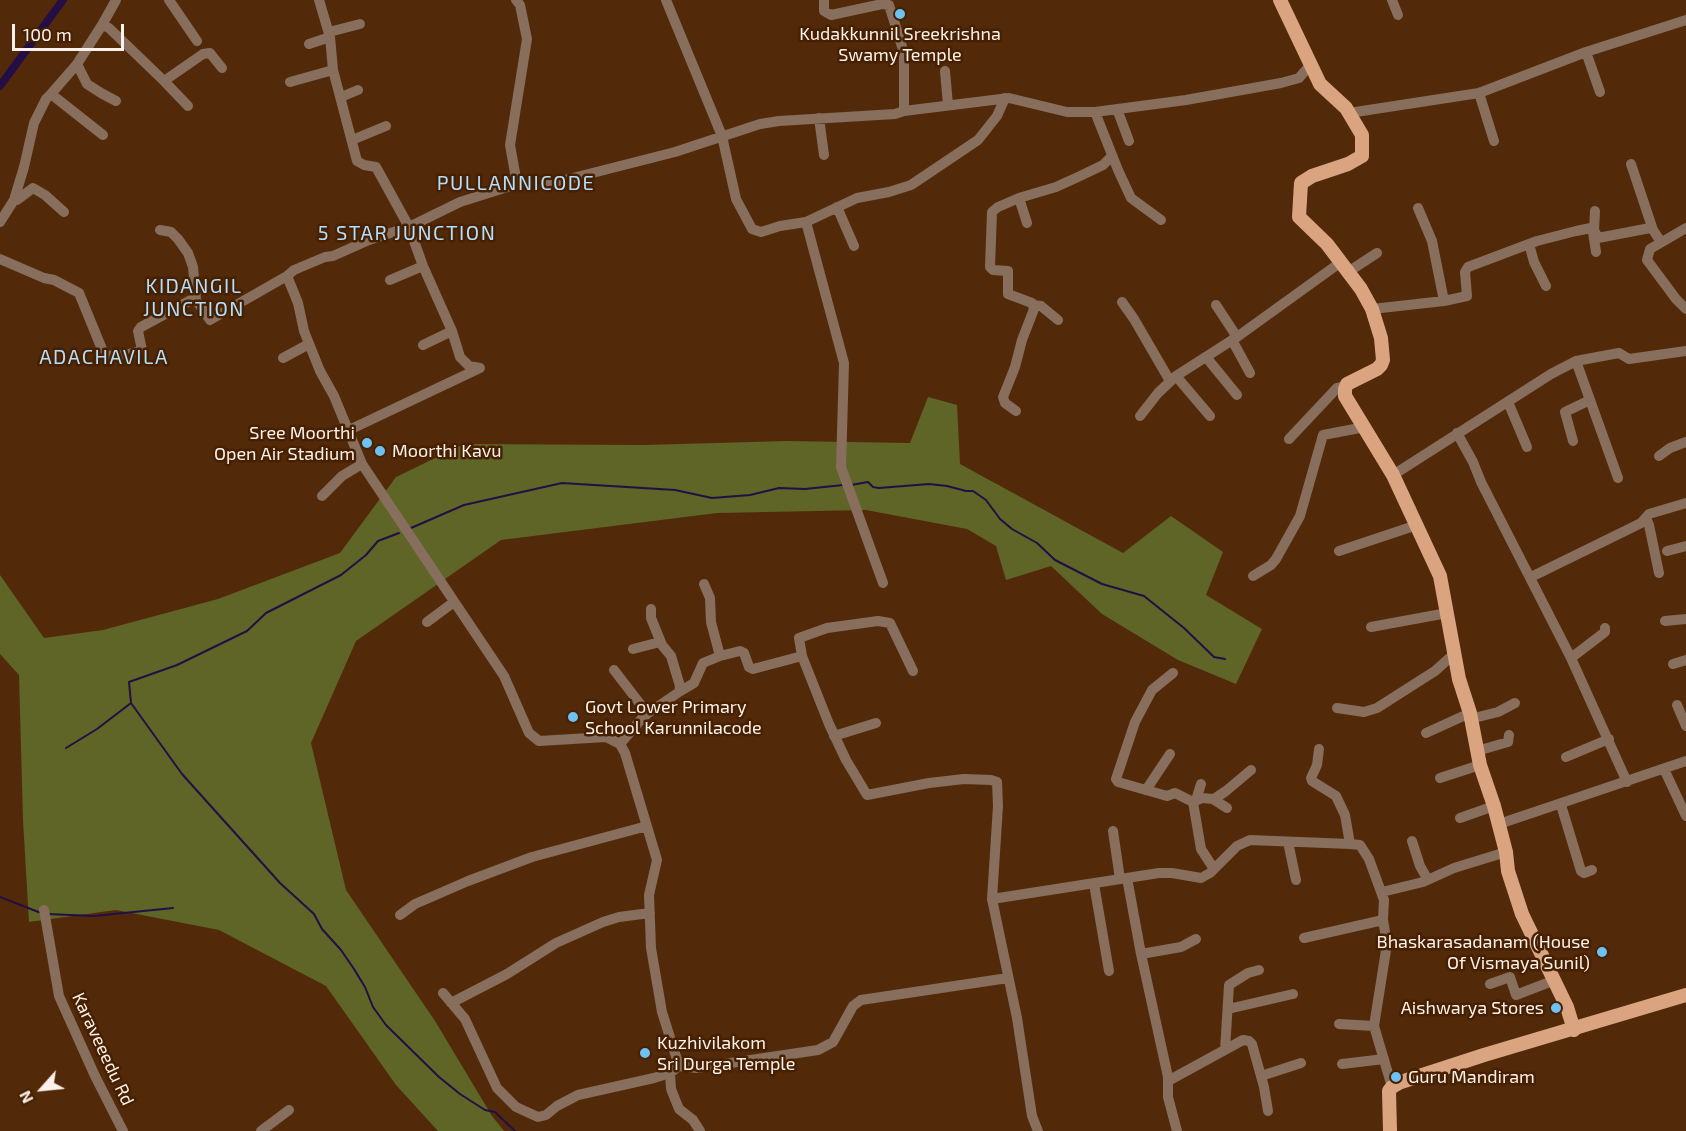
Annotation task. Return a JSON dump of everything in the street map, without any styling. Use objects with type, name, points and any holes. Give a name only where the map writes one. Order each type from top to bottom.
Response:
[{"type":"main road","points":[[1280,0],[1320,84],[1346,108],[1362,135],[1362,156],[1348,164],[1312,176],[1301,183],[1299,217],[1327,244],[1361,288],[1372,309],[1381,338],[1383,360],[1377,369],[1347,384],[1346,396],[1393,475],[1440,576],[1459,679],[1470,716],[1480,765],[1499,824],[1508,871],[1522,914],[1555,980],[1574,1030]]},
{"type":"main road","points":[[1390,1131],[1389,1092],[1392,1087],[1484,1054],[1574,1030],[1686,995]]},
{"type":"street","points":[[0,222],[14,200],[34,123],[46,99],[77,64],[116,0]]},
{"type":"street","points":[[169,0],[196,41]]},
{"type":"street","points":[[319,0],[329,35],[333,70],[357,160],[364,165],[376,167],[409,227],[423,266],[452,331],[460,357],[465,363],[480,368],[347,431]]},
{"type":"street","points":[[516,0],[520,5],[527,39],[510,145],[517,184]]},
{"type":"street","points":[[666,0],[722,136],[736,199],[752,229],[761,232],[806,222],[857,198],[889,192],[910,184],[978,140],[997,116],[1005,98]]},
{"type":"street","points":[[824,0],[824,11],[831,15],[882,4],[889,5],[904,53],[904,111]]},
{"type":"street","points":[[1392,0],[1398,15]]},
{"type":"street","points":[[1349,113],[1479,93],[1586,52],[1686,20]]},
{"type":"street","points":[[309,44],[360,24]]},
{"type":"street","points":[[102,25],[109,28],[188,106]]},
{"type":"street","points":[[1586,52],[1600,92]]},
{"type":"street","points":[[164,81],[203,54],[210,53],[222,68]]},
{"type":"street","points":[[77,64],[87,84],[116,100]]},
{"type":"street","points":[[160,230],[171,232],[188,253],[193,267],[196,300],[210,320],[294,270],[369,240],[409,227],[460,201],[517,184],[530,185],[568,179],[675,152],[760,124],[895,114],[1005,98],[1038,103],[1067,112],[1095,112],[1164,104],[1281,83],[1299,78],[1311,64]]},
{"type":"street","points":[[290,82],[333,70]]},
{"type":"street","points":[[945,71],[948,105]]},
{"type":"street","points":[[341,97],[358,90]]},
{"type":"street","points":[[1479,93],[1494,141]]},
{"type":"street","points":[[51,94],[104,135]]},
{"type":"street","points":[[1117,109],[1129,141]]},
{"type":"street","points":[[1095,112],[1131,198],[1161,220]]},
{"type":"street","points":[[819,118],[824,155]]},
{"type":"street","points":[[352,140],[386,126]]},
{"type":"street","points":[[1058,320],[1041,306],[1008,294],[1008,272],[993,270],[989,264],[992,212],[1019,198],[1056,187],[1078,177],[1103,165],[1112,156]]},
{"type":"street","points":[[1631,164],[1653,230],[1661,242]]},
{"type":"street","points":[[14,200],[33,188],[45,195],[64,212]]},
{"type":"street","points":[[1019,198],[1027,223]]},
{"type":"street","points":[[837,207],[854,246]]},
{"type":"street","points":[[1418,208],[1432,241],[1444,301]]},
{"type":"street","points":[[1595,211],[1593,230],[1596,252]]},
{"type":"street","points":[[806,222],[844,363],[841,467],[883,584]]},
{"type":"street","points":[[1593,230],[1598,238],[1650,228],[1653,230]]},
{"type":"street","points":[[1686,228],[1650,249],[1647,260],[1686,309]]},
{"type":"street","points":[[1372,309],[1444,301],[1467,296],[1465,272],[1467,267],[1529,244],[1576,231],[1593,230]]},
{"type":"street","points":[[1529,244],[1534,262],[1546,286]]},
{"type":"street","points":[[1140,416],[1173,379],[1345,267],[1377,254]]},
{"type":"street","points":[[0,259],[54,280],[79,293],[104,354],[107,356],[142,350],[138,331],[141,327],[191,300],[196,300]]},
{"type":"street","points":[[390,280],[423,266]]},
{"type":"street","points":[[287,276],[298,303],[309,344],[334,396],[362,464],[504,676],[529,733],[539,741],[606,737],[620,744],[625,753],[657,860],[649,895],[651,948],[674,1069],[671,1089],[680,1109],[693,1120],[700,1131]]},
{"type":"street","points":[[1122,302],[1173,379],[1210,416]]},
{"type":"street","points":[[1016,411],[1005,403],[1002,397],[1015,367],[1034,309],[1033,304]]},
{"type":"street","points":[[1216,305],[1250,373]]},
{"type":"street","points":[[423,345],[452,331]]},
{"type":"street","points":[[284,358],[309,344]]},
{"type":"street","points":[[1393,475],[1551,374],[1576,361],[1619,352],[1629,358],[1686,351]]},
{"type":"street","points":[[1206,357],[1237,395]]},
{"type":"street","points":[[1576,361],[1618,478]]},
{"type":"street","points":[[1289,439],[1337,388],[1345,389]]},
{"type":"street","points":[[1573,441],[1565,412],[1590,400]]},
{"type":"street","points":[[1508,402],[1527,447]]},
{"type":"street","points":[[1253,576],[1271,565],[1276,559],[1300,516],[1323,435],[1365,427]]},
{"type":"street","points":[[1457,433],[1571,658],[1627,782]]},
{"type":"street","points":[[1659,456],[1686,442]]},
{"type":"street","points":[[322,496],[342,476],[362,464]]},
{"type":"street","points":[[1531,577],[1631,528],[1649,514],[1686,503]]},
{"type":"street","points":[[1646,518],[1659,573]]},
{"type":"street","points":[[1339,551],[1417,525]]},
{"type":"street","points":[[1667,551],[1686,546]]},
{"type":"street","points":[[704,584],[710,598],[711,622],[720,656]]},
{"type":"street","points":[[427,622],[454,602]]},
{"type":"street","points":[[651,609],[651,618],[660,642],[671,656],[680,686],[679,692]]},
{"type":"street","points":[[1371,627],[1446,613]]},
{"type":"street","points":[[1665,621],[1686,619]]},
{"type":"street","points":[[913,671],[890,624],[878,621],[827,628],[799,638],[802,657],[834,736],[867,795],[964,779],[997,782],[998,806],[992,899],[1017,1018],[1032,1116],[1038,1131]]},
{"type":"street","points":[[1571,658],[1605,632],[1605,628]]},
{"type":"street","points":[[633,649],[660,642]]},
{"type":"street","points":[[620,744],[646,715],[694,683],[703,663],[740,651],[744,653],[749,667],[753,669],[802,657]]},
{"type":"street","points":[[1337,708],[1364,712],[1377,708],[1435,671],[1455,653]]},
{"type":"street","points":[[1673,664],[1686,660]]},
{"type":"street","points":[[614,670],[644,709],[646,715]]},
{"type":"street","points":[[1173,673],[1152,690],[1136,722],[1116,777],[1119,782],[1167,796],[1175,793],[1194,801],[1214,799],[1227,808]]},
{"type":"street","points":[[1426,733],[1470,716],[1498,712],[1515,703]]},
{"type":"street","points":[[1677,705],[1686,726]]},
{"type":"street","points":[[834,736],[876,723]]},
{"type":"street","points":[[1478,751],[1508,742],[1509,735]]},
{"type":"street","points":[[1566,757],[1609,740]]},
{"type":"street","points":[[1319,749],[1317,765],[1311,778],[1336,796],[1345,815],[1350,844]]},
{"type":"street","points":[[1146,790],[1170,754]]},
{"type":"street","points":[[1499,824],[1686,761]]},
{"type":"street","points":[[1440,778],[1480,765]]},
{"type":"street","points":[[1664,769],[1686,816]]},
{"type":"street","points":[[1214,799],[1251,770]]},
{"type":"street","points":[[1201,784],[1194,801],[1202,849],[1214,869]]},
{"type":"street","points":[[1561,805],[1581,871],[1584,873],[1592,870]]},
{"type":"street","points":[[1460,818],[1494,807]]},
{"type":"street","points":[[400,915],[415,904],[532,857],[647,826]]},
{"type":"street","points":[[1113,831],[1168,1081],[1168,1097],[1178,1131]]},
{"type":"street","points":[[992,899],[1172,873],[1198,878],[1206,876],[1237,846],[1250,840],[1360,845],[1369,859],[1384,900],[1383,920],[1387,944],[1375,1008],[1374,1026],[1392,1087]]},
{"type":"street","points":[[1412,841],[1420,866],[1428,880]]},
{"type":"street","points":[[1288,842],[1296,880]]},
{"type":"street","points":[[1382,892],[1402,889],[1454,868],[1506,852]]},
{"type":"street","points":[[1094,885],[1109,971]]},
{"type":"street","name":"Karaveeedu Rd","points":[[44,910],[59,996],[123,1131]]},
{"type":"street","points":[[451,1003],[507,974],[556,943],[603,922],[619,917],[650,913]]},
{"type":"street","points":[[1304,938],[1383,920]]},
{"type":"street","points":[[1141,954],[1181,947],[1196,939]]},
{"type":"street","points":[[1225,1050],[1229,985],[1248,973],[1258,970]]},
{"type":"street","points":[[1490,984],[1510,977],[1516,995],[1555,980]]},
{"type":"street","points":[[443,993],[465,1019],[498,1088],[516,1107],[538,1117],[546,1115],[557,1106],[578,1095],[630,1084],[674,1069],[697,1068],[818,1050],[833,1042],[853,1006],[861,1000],[1008,978]]},
{"type":"street","points":[[1228,1009],[1293,994]]},
{"type":"street","points":[[1339,1024],[1374,1026]]},
{"type":"street","points":[[1168,1081],[1243,1040],[1249,1041],[1252,1044],[1261,1076],[1268,1112]]},
{"type":"street","points":[[1342,1064],[1384,1059]]},
{"type":"street","points":[[1261,1076],[1301,1063]]},
{"type":"street","points":[[261,1131],[289,1110]]},
{"type":"green space","points":[[928,397],[957,405],[960,464],[1123,553],[1171,516],[1223,552],[1206,595],[1262,629],[1236,684],[1178,660],[1102,614],[1051,566],[1006,580],[996,546],[967,529],[866,510],[717,513],[501,540],[356,641],[311,743],[346,890],[435,1021],[492,1116],[504,1131],[438,1131],[396,1085],[326,986],[219,930],[116,910],[29,922],[23,820],[19,675],[0,654],[0,575],[44,638],[103,630],[218,599],[340,553],[396,477],[464,444],[644,445],[787,441],[910,443]]},
{"type":"waterway","points":[[0,86],[63,0]]},
{"type":"waterway","points":[[851,485],[868,482],[873,487],[879,488],[929,484],[973,491],[986,500],[1000,519],[1012,529],[1037,543],[1055,560],[1102,584],[1144,596],[1184,628],[1214,657],[1225,659]]},
{"type":"waterway","points":[[411,528],[464,505],[562,483],[675,490],[712,498],[750,495],[779,488],[805,489],[843,485]]},
{"type":"waterway","points":[[66,748],[97,729],[131,703],[129,682],[177,665],[247,631],[266,613],[341,575],[366,555],[378,541],[399,533]]},
{"type":"waterway","points":[[131,703],[182,774],[280,883],[314,914],[322,929],[354,969],[373,1007],[386,1025],[439,1077],[485,1110],[495,1112],[515,1131]]},
{"type":"waterway","points":[[0,897],[41,913]]},
{"type":"waterway","points":[[47,914],[94,916],[173,908]]},
{"type":"place","name":"Kudakkunnil Sreekrishna Swamy Temple","points":[[900,14]]},
{"type":"place","name":"Sree Moorthi Open Air Stadium","points":[[367,443]]},
{"type":"place","name":"Moorthi Kavu","points":[[380,451]]},
{"type":"place","name":"Govt Lower Primary School Karunnilacode","points":[[573,717]]},
{"type":"place","name":"Bhaskarasadanam (House Of Vismaya Sunil)","points":[[1602,952]]},
{"type":"place","name":"Aishwarya Stores","points":[[1556,1008]]},
{"type":"place","name":"Kuzhivilakom Sri Durga Temple","points":[[645,1053]]},
{"type":"place","name":"Guru Mandiram","points":[[1396,1077]]},
{"type":"district","name":"PULLANNICODE","points":[[516,183]]},
{"type":"district","name":"5 STAR JUNCTION","points":[[407,233]]},
{"type":"district","name":"KIDANGIL JUNCTION","points":[[194,298]]},
{"type":"district","name":"ADACHAVILA","points":[[104,357]]}]
